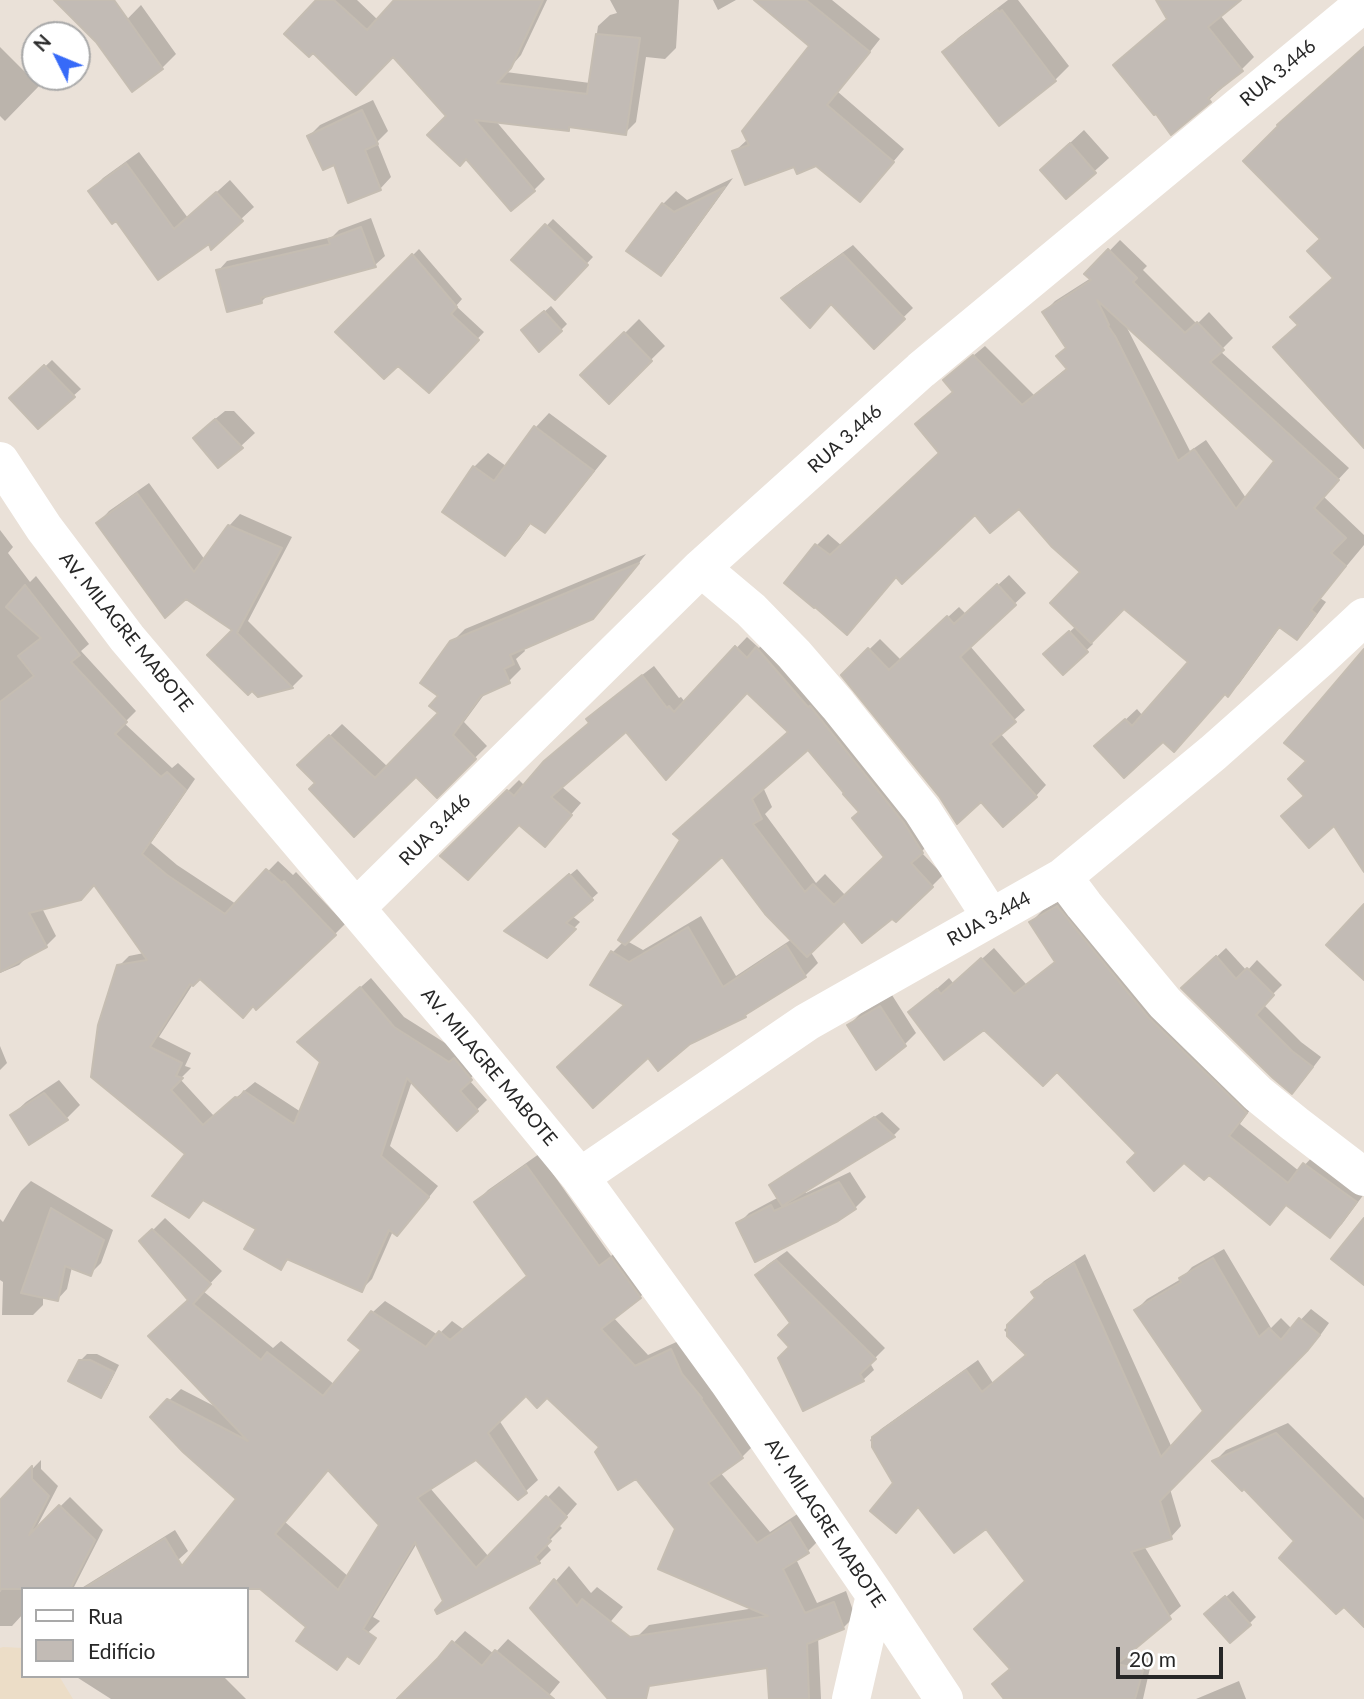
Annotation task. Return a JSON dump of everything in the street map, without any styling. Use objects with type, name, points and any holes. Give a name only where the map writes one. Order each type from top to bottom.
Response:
[{"type":"street","name":"RUA 3.446","points":[[356,908],[701,568],[921,370],[1347,7]]},
{"type":"street","name":"AV. MILAGRE MABOTE","points":[[0,461],[44,528],[127,638],[580,1177],[729,1381],[944,1699]]},
{"type":"street","points":[[701,568],[751,610],[829,695],[922,810],[991,917]]},
{"type":"street","name":"RUA 3.444","points":[[580,1177],[807,1022],[1063,877],[1213,753],[1364,617]]},
{"type":"street","points":[[1063,877],[1164,1003],[1258,1094],[1364,1177]]},
{"type":"street","points":[[851,1699],[875,1595]]},
{"type":"shaded area","points":[[0,1648],[21,1648],[21,1678],[60,1678],[73,1699],[0,1699]]},
{"type":"building","points":[[54,0],[114,0],[163,69],[132,92],[91,37],[91,21],[75,21]]},
{"type":"building","points":[[316,0],[334,0],[367,30],[394,0],[543,0],[511,68],[497,83],[587,94],[596,34],[640,38],[626,135],[569,127],[569,131],[475,120],[535,191],[511,211],[466,159],[460,166],[427,135],[446,116],[393,57],[356,95],[313,53],[309,57],[284,34]]},
{"type":"building","points":[[754,0],[806,0],[870,52],[827,105],[894,162],[860,202],[816,166],[797,174],[794,167],[745,185],[732,151],[749,145],[742,131],[809,46]]},
{"type":"building","points":[[1156,0],[1241,0],[1208,27],[1243,71],[1208,98],[1211,102],[1171,135],[1113,65],[1167,19]]},
{"type":"building","points":[[997,10],[1002,10],[1056,81],[999,126],[942,52]]},
{"type":"building","points":[[1364,47],[1364,448],[1273,347],[1298,325],[1290,317],[1333,278],[1307,251],[1320,239],[1243,161],[1277,125]]},
{"type":"building","points":[[362,110],[378,144],[365,150],[381,190],[348,203],[334,165],[323,170],[307,136]]},
{"type":"building","points":[[1070,143],[1096,173],[1066,199],[1040,170]]},
{"type":"building","points":[[126,163],[174,229],[216,192],[243,221],[211,250],[209,244],[158,280],[116,221],[112,224],[88,191]]},
{"type":"building","points":[[725,187],[661,276],[626,251],[662,203],[674,212]]},
{"type":"building","points":[[545,224],[588,265],[555,300],[511,260]]},
{"type":"building","points":[[361,227],[376,267],[261,298],[262,303],[227,312],[216,270],[330,244],[328,239]]},
{"type":"building","points":[[1108,249],[1137,278],[1133,282],[1185,333],[1197,322],[1224,350],[1210,362],[1339,480],[1314,508],[1346,538],[1331,553],[1346,566],[1311,610],[1316,614],[1297,640],[1279,627],[1228,697],[1225,694],[1174,752],[1163,742],[1124,778],[1094,746],[1125,719],[1132,726],[1188,662],[1124,609],[1091,643],[1050,603],[1080,572],[1052,547],[1019,509],[990,533],[975,515],[902,584],[896,577],[847,635],[784,583],[815,544],[830,555],[939,453],[915,424],[953,392],[943,380],[973,355],[1022,405],[1067,369],[1056,356],[1066,348],[1042,312],[1091,280],[1084,274]],"holes":[[[1097,300],[1274,461],[1236,509],[1194,449],[1178,461]]]},
{"type":"building","points":[[412,254],[457,307],[451,314],[479,340],[429,393],[398,366],[384,379],[335,332]]},
{"type":"building","points":[[843,254],[905,319],[874,349],[831,304],[810,328],[781,298]]},
{"type":"building","points":[[544,311],[562,331],[539,352],[521,330]]},
{"type":"building","points":[[624,332],[652,361],[609,404],[580,375]]},
{"type":"building","points":[[44,365],[75,397],[38,429],[9,398]]},
{"type":"building","points":[[215,419],[243,448],[218,468],[193,438]]},
{"type":"building","points":[[534,426],[594,471],[545,533],[530,523],[505,556],[442,512],[473,466],[494,481]]},
{"type":"building","points":[[137,493],[194,572],[228,525],[282,548],[237,633],[293,688],[258,697],[252,691],[248,695],[207,655],[232,630],[186,599],[165,618],[96,523]]},
{"type":"building","points":[[639,563],[593,619],[510,655],[514,664],[504,669],[510,683],[481,696],[453,735],[476,759],[437,798],[416,777],[354,837],[309,789],[315,783],[297,765],[329,735],[375,778],[438,713],[429,706],[438,696],[420,683],[450,641]]},
{"type":"building","points":[[997,584],[1016,605],[960,657],[1016,722],[990,744],[1037,797],[1003,827],[981,802],[957,824],[939,796],[841,675],[868,648],[889,670],[947,616],[954,624]]},
{"type":"building","points":[[25,585],[80,655],[71,662],[127,722],[115,734],[161,777],[167,772],[186,790],[142,854],[167,875],[225,914],[266,869],[282,883],[284,881],[336,935],[256,1010],[253,1006],[243,1018],[200,979],[193,986],[190,984],[150,1047],[182,1063],[176,1076],[183,1078],[171,1090],[203,1125],[235,1097],[239,1098],[244,1091],[294,1124],[320,1062],[297,1042],[360,987],[394,1027],[449,1062],[454,1058],[472,1080],[460,1091],[478,1111],[457,1131],[407,1078],[381,1156],[429,1197],[397,1236],[389,1230],[362,1292],[287,1259],[281,1270],[244,1249],[256,1229],[203,1200],[189,1218],[152,1196],[185,1154],[91,1077],[98,1025],[117,965],[147,960],[94,885],[81,900],[29,913],[47,947],[0,972],[0,702],[34,676],[18,656],[41,638],[6,607]]},
{"type":"building","points":[[1069,631],[1088,652],[1063,675],[1043,654]]},
{"type":"building","points":[[735,646],[747,658],[756,647],[808,707],[810,706],[904,823],[923,853],[911,863],[933,887],[896,922],[892,919],[862,943],[844,921],[807,957],[765,914],[722,857],[625,945],[618,940],[680,840],[673,834],[788,732],[747,693],[666,780],[626,732],[551,797],[572,815],[545,847],[519,825],[468,880],[440,856],[507,790],[514,796],[544,761],[589,723],[586,719],[642,675],[667,708],[669,706],[674,712]],"holes":[[[808,750],[859,812],[852,818],[884,857],[834,905],[813,884],[805,892],[753,824],[762,819],[752,799]]]},
{"type":"building","points":[[1364,649],[1364,872],[1334,826],[1309,848],[1281,816],[1304,796],[1288,779],[1306,761],[1284,743]]},
{"type":"building","points":[[569,874],[593,900],[566,923],[576,929],[547,958],[504,931]]},
{"type":"building","points":[[1364,904],[1364,980],[1326,945]]},
{"type":"building","points":[[1057,906],[1148,1017],[1247,1113],[1229,1136],[1288,1183],[1303,1163],[1357,1202],[1330,1238],[1286,1205],[1270,1225],[1209,1175],[1204,1180],[1184,1163],[1154,1191],[1127,1162],[1136,1153],[1057,1072],[1043,1086],[984,1030],[944,1060],[908,1012],[937,989],[941,994],[981,958],[1014,994],[1055,962],[1029,922]]},
{"type":"building","points":[[688,927],[723,987],[786,945],[806,977],[745,1015],[746,1017],[690,1044],[658,1071],[648,1058],[593,1108],[557,1067],[624,1005],[590,985],[611,951],[629,962]]},
{"type":"building","points":[[1216,956],[1236,979],[1247,968],[1274,995],[1256,1015],[1292,1051],[1313,1067],[1292,1094],[1181,988]]},
{"type":"building","points":[[880,1006],[906,1046],[876,1070],[847,1025]]},
{"type":"building","points":[[44,1093],[68,1120],[29,1145],[10,1115]]},
{"type":"building","points":[[874,1117],[895,1137],[782,1206],[769,1185]]},
{"type":"building","points":[[526,1165],[599,1266],[611,1257],[641,1298],[601,1329],[635,1366],[671,1349],[682,1374],[743,1458],[708,1483],[757,1543],[790,1522],[809,1553],[783,1569],[805,1613],[834,1602],[844,1629],[807,1644],[809,1699],[769,1699],[767,1668],[649,1686],[646,1699],[608,1699],[530,1608],[554,1579],[577,1606],[582,1599],[630,1637],[768,1616],[658,1569],[675,1529],[636,1479],[618,1490],[595,1452],[599,1447],[547,1398],[537,1408],[526,1396],[488,1433],[527,1493],[518,1500],[476,1460],[417,1498],[476,1568],[546,1496],[567,1517],[548,1538],[551,1541],[535,1557],[540,1563],[437,1614],[435,1610],[443,1601],[415,1542],[363,1629],[376,1638],[359,1664],[347,1656],[337,1670],[296,1641],[306,1627],[260,1589],[86,1587],[165,1538],[182,1566],[236,1499],[183,1452],[150,1417],[167,1399],[248,1441],[148,1336],[188,1300],[139,1241],[152,1229],[211,1284],[193,1304],[261,1360],[267,1352],[323,1396],[361,1350],[348,1340],[371,1311],[426,1347],[439,1331],[450,1340],[527,1276],[474,1202]],"holes":[[[328,1470],[379,1525],[338,1590],[275,1534]]]},
{"type":"building","points":[[839,1182],[856,1209],[838,1221],[755,1262],[736,1223],[771,1205],[774,1211]]},
{"type":"building","points":[[51,1208],[104,1240],[91,1276],[65,1266],[58,1301],[21,1293]]},
{"type":"building","points":[[1364,1218],[1364,1285],[1331,1259]]},
{"type":"building","points":[[1213,1258],[1259,1337],[1269,1328],[1281,1340],[1299,1318],[1320,1335],[1160,1501],[1172,1539],[1131,1552],[1171,1619],[1117,1664],[1143,1670],[1135,1699],[1004,1699],[992,1684],[1010,1669],[974,1629],[1025,1581],[986,1529],[954,1553],[918,1507],[896,1533],[870,1511],[893,1483],[872,1447],[872,1437],[966,1370],[982,1392],[1026,1355],[1007,1336],[1007,1325],[1035,1298],[1031,1292],[1074,1263],[1161,1457],[1203,1411],[1134,1310],[1181,1282],[1179,1278]]},
{"type":"building","points":[[776,1260],[876,1359],[860,1374],[864,1381],[803,1411],[778,1358],[789,1347],[778,1335],[790,1323],[755,1275]]},
{"type":"building","points":[[79,1360],[90,1360],[114,1372],[101,1398],[68,1381]]},
{"type":"building","points":[[1276,1433],[1364,1521],[1364,1627],[1344,1607],[1336,1614],[1279,1558],[1294,1541],[1244,1489],[1242,1491],[1212,1461]]},
{"type":"building","points":[[32,1466],[32,1479],[49,1496],[29,1535],[59,1505],[95,1540],[71,1587],[21,1587],[0,1591],[0,1500]]},
{"type":"building","points":[[1225,1596],[1251,1625],[1230,1643],[1204,1614]]},
{"type":"building","points":[[452,1641],[482,1666],[495,1650],[554,1699],[397,1699]]}]
